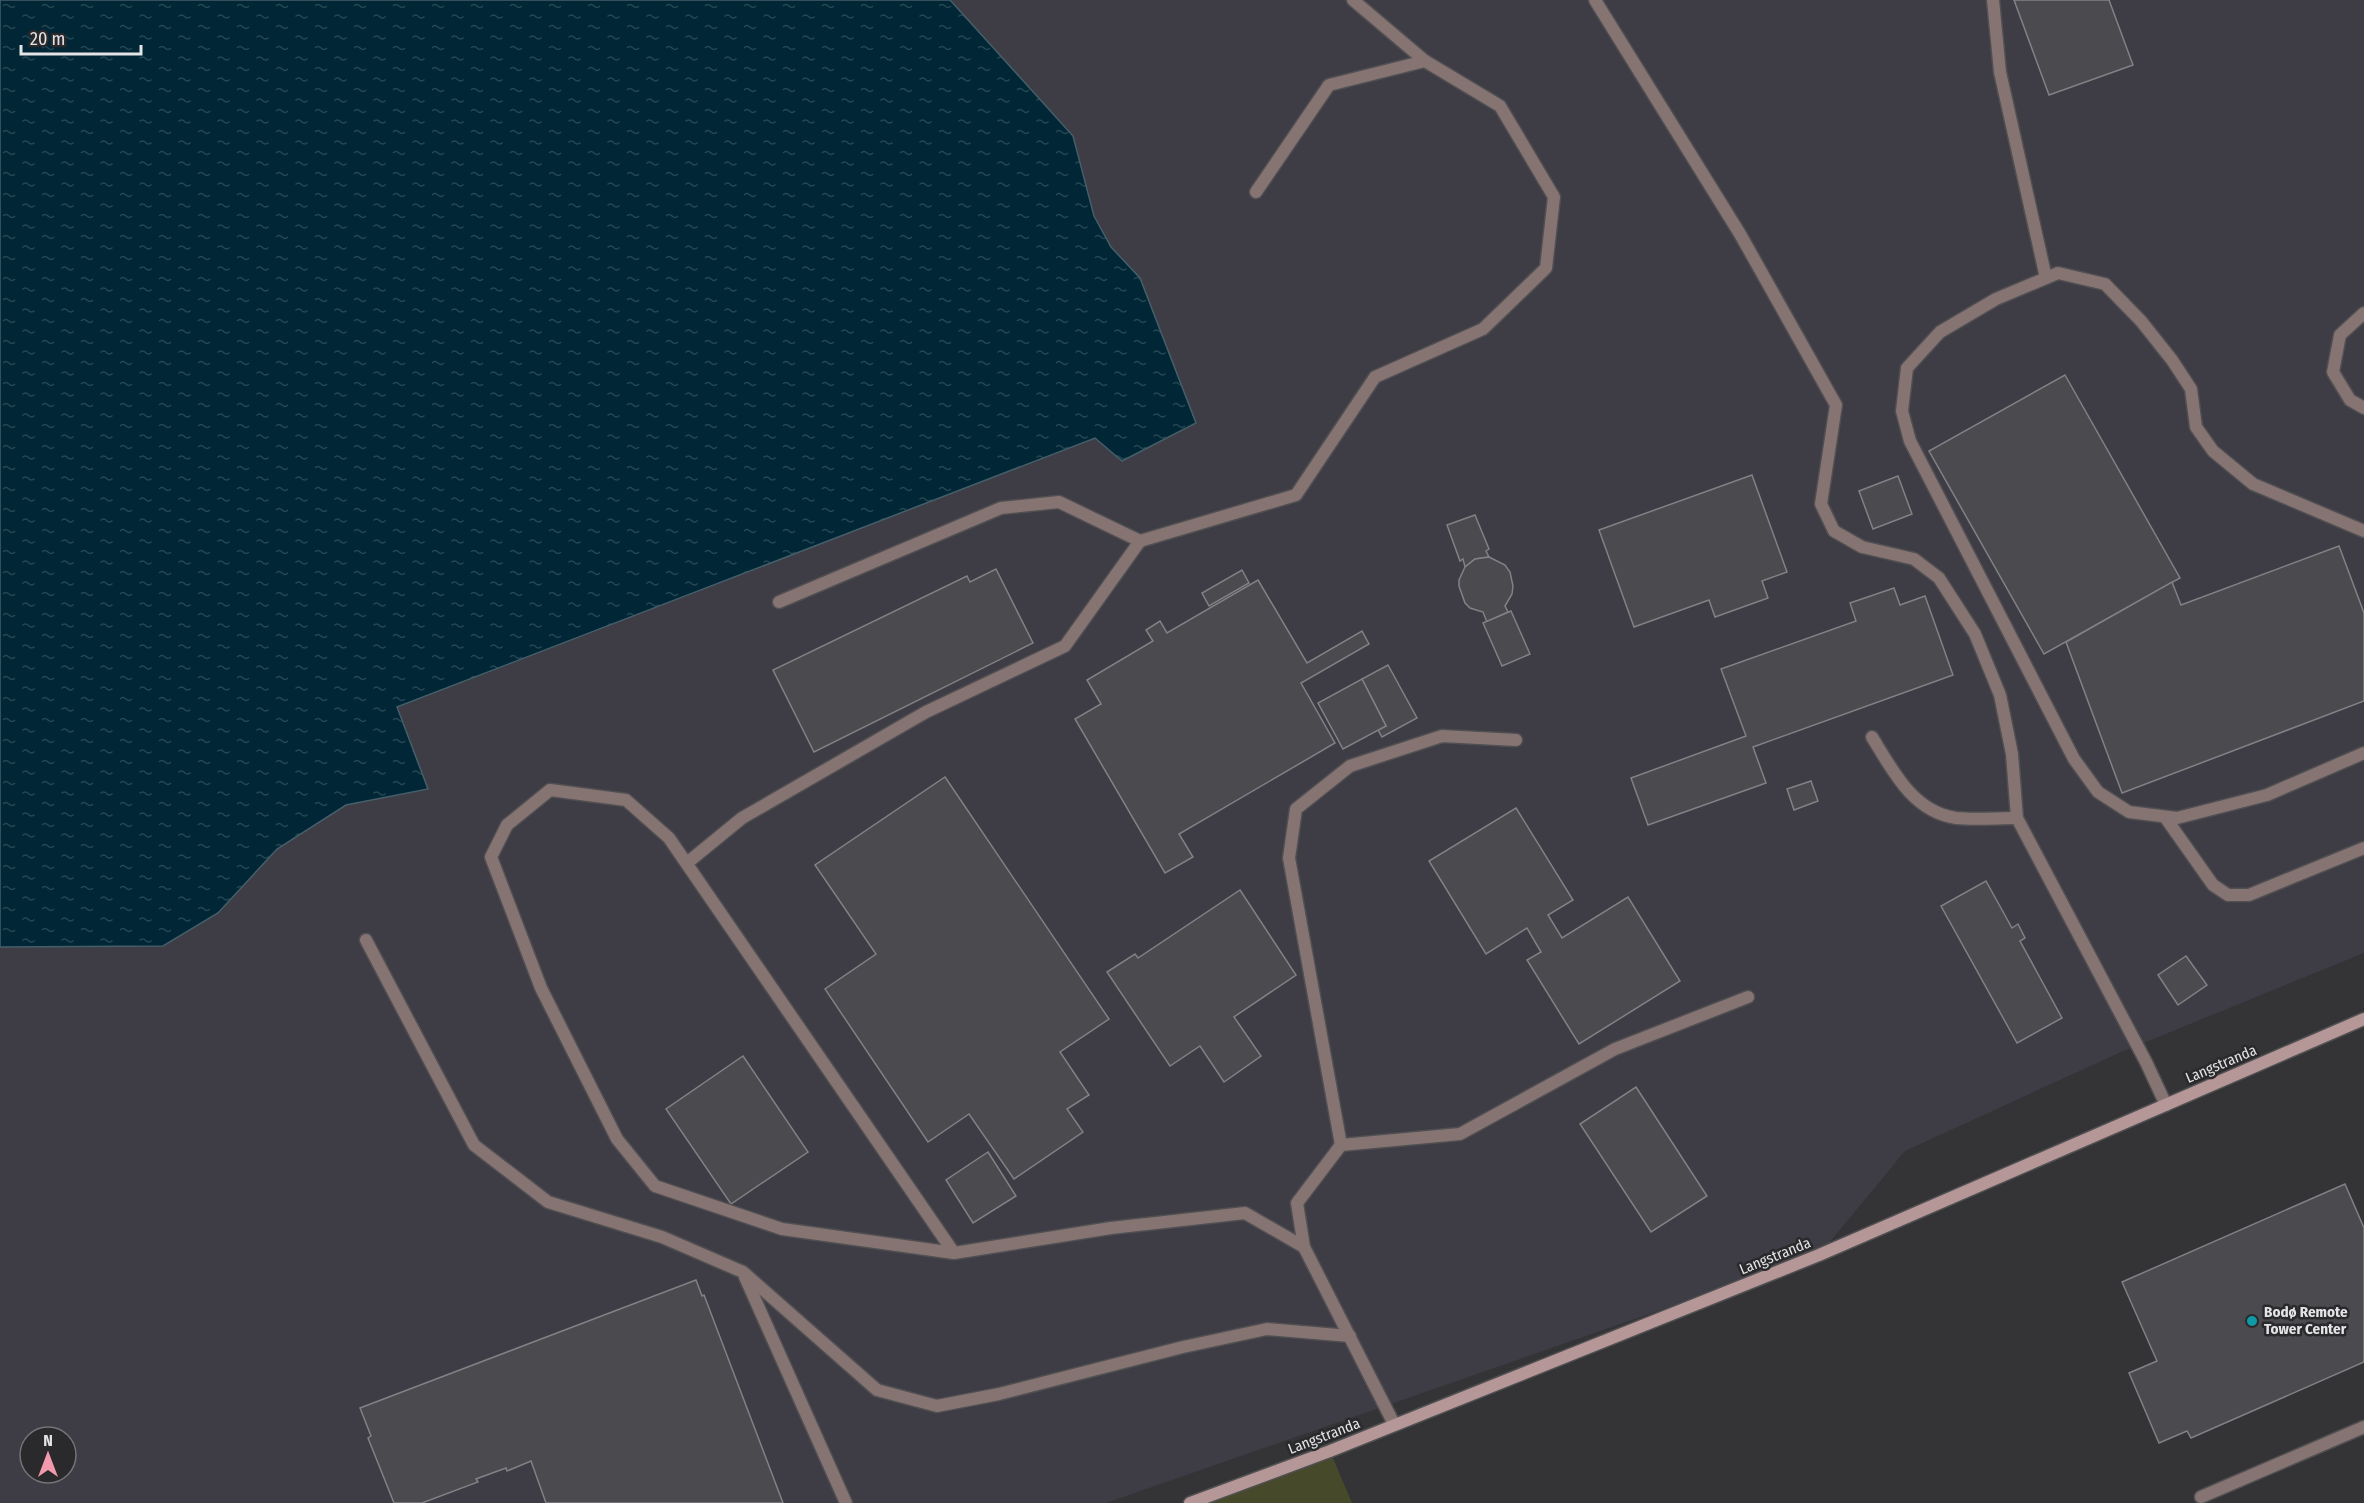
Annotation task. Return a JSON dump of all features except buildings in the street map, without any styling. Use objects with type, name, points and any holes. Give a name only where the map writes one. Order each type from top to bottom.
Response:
[{"type":"street","name":"Langstranda","points":[[1190,1503],[1819,1255],[2364,1019]]},
{"type":"lane","points":[[687,863],[742,818],[905,724],[1065,646],[1140,541],[1296,495],[1375,377],[1483,329],[1546,268],[1554,197],[1500,105],[1425,61],[1353,0]]},
{"type":"lane","points":[[1595,0],[1740,234],[1836,405],[1821,504],[1834,531],[1862,547],[1914,560],[1939,578],[1975,634],[2000,695],[2012,754],[2017,818],[2146,1062],[2166,1105]]},
{"type":"lane","points":[[1993,0],[2000,72],[2046,278]]},
{"type":"lane","points":[[1257,192],[1329,85],[1425,61]]},
{"type":"lane","points":[[2364,531],[2253,484],[2213,451],[2196,427],[2191,389],[2172,360],[2141,321],[2106,284],[2058,273],[1996,299],[1940,332],[1907,368],[1902,411],[1910,441],[2074,759],[2098,792],[2129,812],[2176,818],[2267,795],[2364,753]]},
{"type":"lane","points":[[2364,313],[2340,335],[2333,372],[2350,400],[2364,408]]},
{"type":"lane","points":[[779,602],[1001,508],[1059,502],[1140,541]]},
{"type":"lane","points":[[1394,1424],[1304,1247],[1297,1203],[1341,1145],[1289,858],[1296,809],[1350,766],[1442,736],[1516,741]]},
{"type":"lane","points":[[1872,737],[1902,785],[1928,810],[1956,818],[2017,818]]},
{"type":"lane","points":[[954,1253],[669,838],[626,800],[550,790],[507,825],[491,857],[541,988],[616,1139],[655,1186],[782,1229],[954,1253],[1111,1228],[1245,1213],[1304,1247]]},
{"type":"lane","points":[[2165,817],[2213,885],[2228,895],[2249,895],[2364,848]]},
{"type":"lane","points":[[366,940],[474,1145],[548,1202],[662,1237],[743,1272],[877,1390],[937,1406],[999,1394],[1183,1347],[1267,1329],[1350,1336]]},
{"type":"lane","points":[[1341,1145],[1460,1134],[1615,1049],[1748,997]]},
{"type":"lane","points":[[743,1272],[846,1503]]},
{"type":"lane","points":[[2201,1497],[2364,1426]]},
{"type":"shaded area","points":[[950,0],[2364,0],[2364,953],[2119,1053],[1905,1151],[1819,1255],[1106,1503],[0,1503],[0,947],[163,946],[218,913],[277,849],[346,805],[428,789],[397,708],[1095,437],[1122,461],[1196,423],[1140,279],[1111,247],[1094,216],[1073,136]]},
{"type":"green space","points":[[1330,1451],[1352,1503],[1190,1503]]},
{"type":"water","points":[[0,0],[950,0],[1073,136],[1094,216],[1111,247],[1140,278],[1196,423],[1122,461],[1095,438],[397,707],[428,789],[346,805],[277,849],[218,913],[163,946],[0,947]]},
{"type":"place","name":"Bodø Remote Tower Center","points":[[2252,1321]]}]
